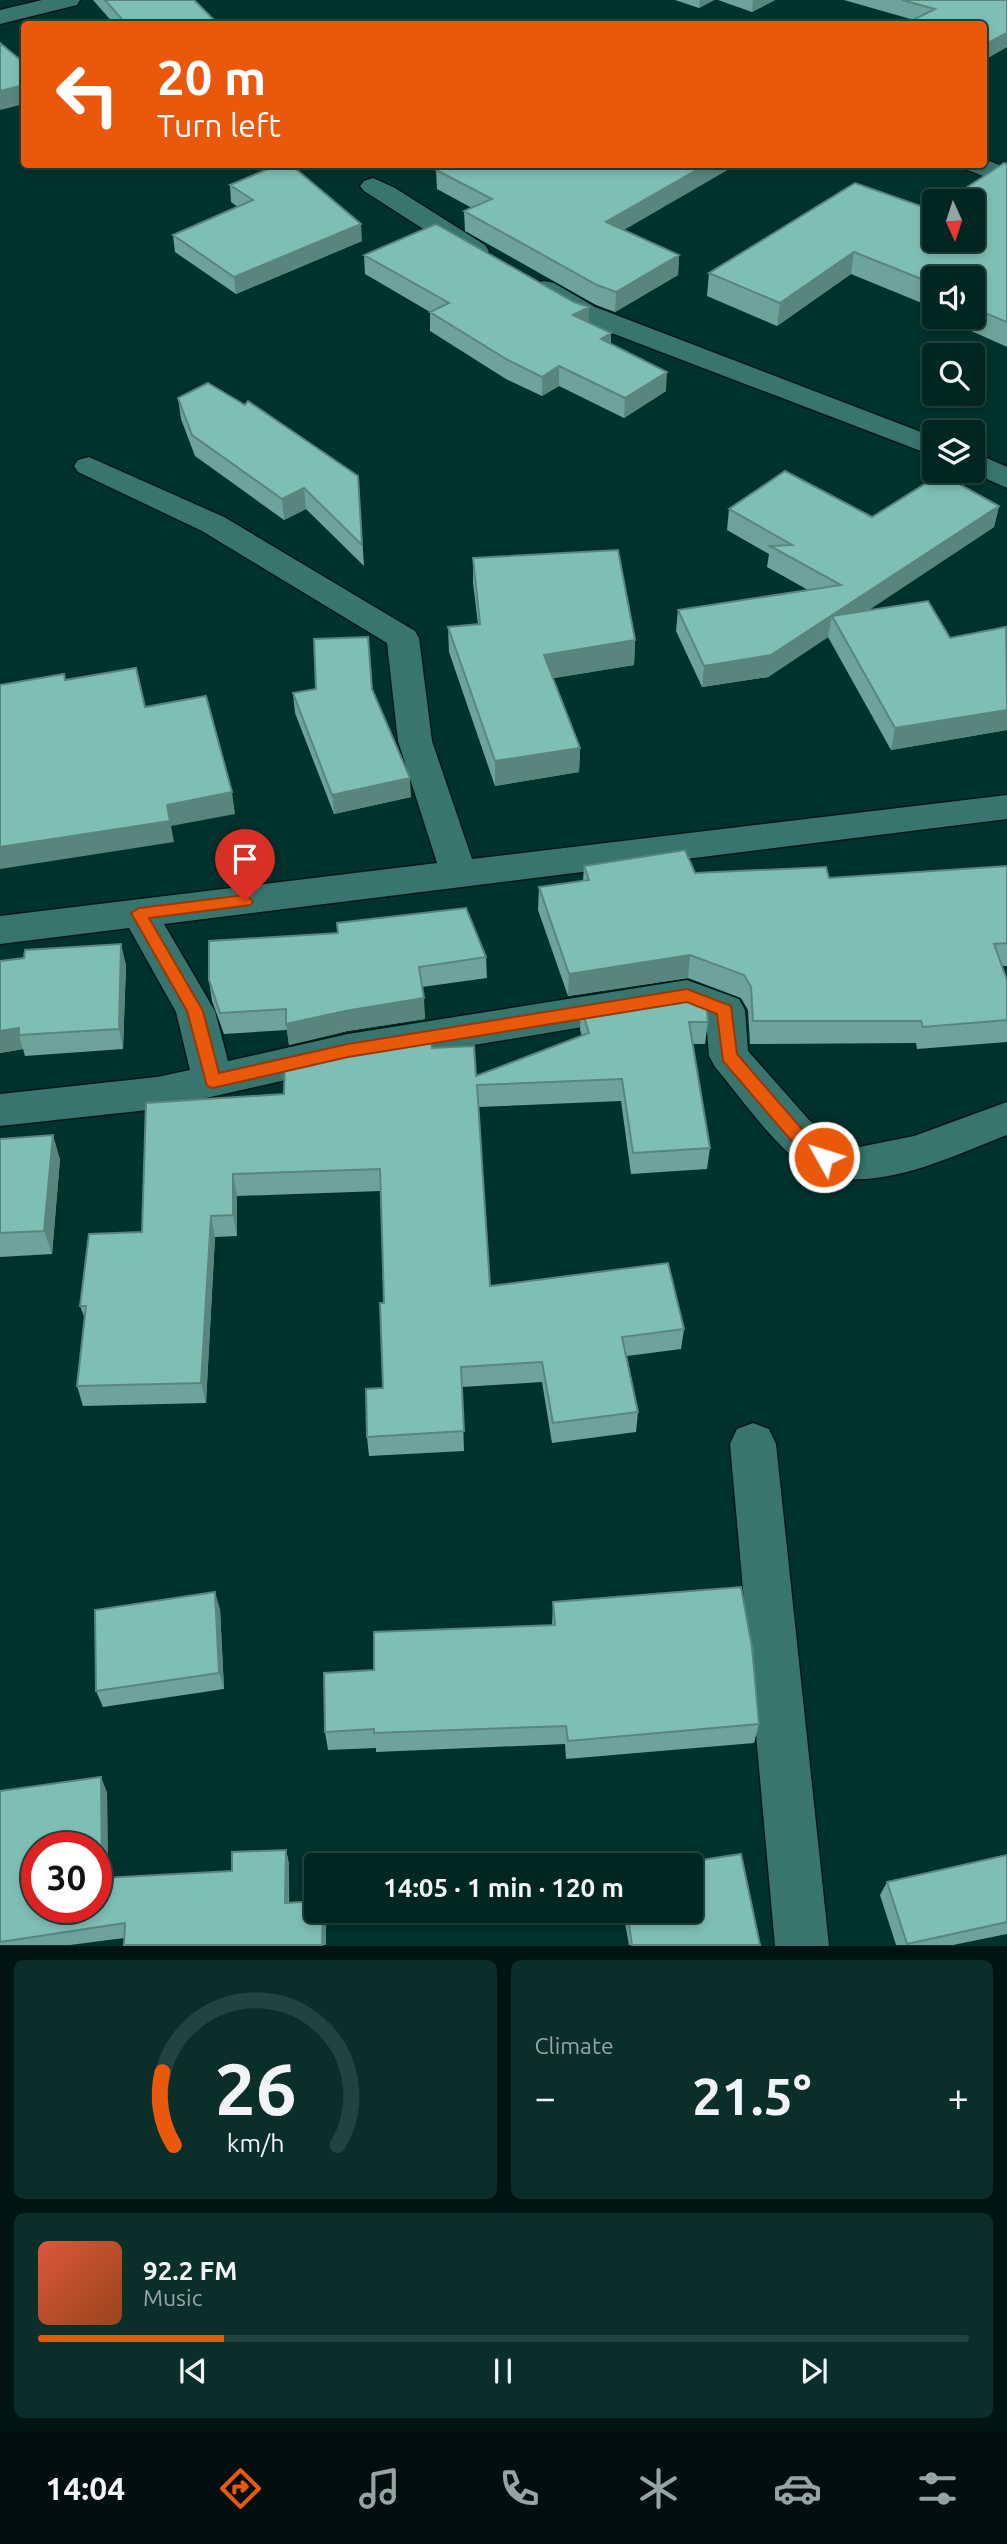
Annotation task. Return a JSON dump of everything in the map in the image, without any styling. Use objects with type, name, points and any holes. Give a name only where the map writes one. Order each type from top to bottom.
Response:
[{"type":"street","points":[[0,17],[69,0]]},
{"type":"street","points":[[984,168],[1007,177]]},
{"type":"street","points":[[373,186],[409,206],[435,228],[585,313],[922,442]]},
{"type":"street","points":[[89,466],[213,524],[403,638],[415,741],[459,875]]},
{"type":"street","points":[[985,467],[1007,479]]},
{"type":"street","points":[[0,930],[1007,807]]},
{"type":"street","points":[[139,913],[195,1011],[213,1081]]},
{"type":"street","points":[[0,1111],[157,1093],[348,1050],[687,995],[725,1010],[729,1056],[795,1133],[824,1157],[859,1164],[906,1154],[1007,1118]]},
{"type":"street","points":[[753,1444],[802,1945]]},
{"type":"building","points":[[105,0],[194,0],[215,21],[123,21]]},
{"type":"building","points":[[902,0],[1007,0],[1007,33],[987,43],[987,21],[911,21],[935,9]]},
{"type":"building","points":[[0,43],[21,60],[21,86],[0,91]]},
{"type":"building","points":[[1004,163],[1007,164],[1007,322],[985,313],[985,266],[922,266],[922,279],[854,252],[780,303],[709,273],[855,183],[922,206],[922,252],[985,252],[985,189],[964,189]]},
{"type":"building","points":[[270,168],[295,168],[361,224],[234,277],[173,235],[253,200],[230,185]]},
{"type":"building","points":[[700,168],[606,222],[679,255],[616,292],[597,285],[464,211],[492,199],[436,170]]},
{"type":"building","points":[[436,224],[574,302],[589,307],[573,315],[611,333],[601,339],[667,372],[625,398],[559,366],[542,377],[506,359],[430,312],[449,303],[364,255]]},
{"type":"building","points":[[208,383],[245,405],[248,401],[358,476],[362,545],[304,488],[282,499],[192,435],[178,398]]},
{"type":"building","points":[[785,471],[872,517],[927,483],[957,483],[999,506],[771,655],[704,666],[678,610],[841,585],[770,546],[792,545],[729,509]]},
{"type":"building","points":[[618,550],[635,640],[544,655],[580,748],[495,761],[448,627],[480,624],[473,558]]},
{"type":"building","points":[[928,601],[950,638],[1006,627],[1007,710],[895,728],[832,616]]},
{"type":"building","points":[[368,637],[372,689],[410,778],[332,795],[293,693],[316,689],[314,639]]},
{"type":"building","points":[[136,668],[145,707],[206,696],[232,792],[167,805],[170,821],[0,847],[0,685],[64,674],[65,680]]},
{"type":"building","points":[[685,850],[695,873],[826,867],[829,878],[1007,866],[1007,943],[994,944],[1007,980],[1007,1020],[923,1027],[921,1021],[753,1021],[751,987],[744,975],[690,955],[569,974],[539,887],[589,880],[584,866]]},
{"type":"building","points":[[466,908],[486,957],[419,967],[424,998],[286,1024],[286,1009],[220,1013],[209,980],[209,941],[338,933],[337,923]]},
{"type":"building","points":[[121,944],[119,1029],[19,1035],[19,1028],[0,1031],[0,961],[24,958],[25,950]]},
{"type":"building","points":[[687,991],[706,999],[708,1022],[689,1022],[710,1148],[633,1153],[622,1079],[477,1085],[490,1286],[668,1263],[684,1329],[622,1337],[638,1412],[553,1423],[542,1362],[461,1367],[464,1431],[367,1437],[366,1389],[383,1388],[380,1303],[384,1303],[380,1169],[233,1174],[233,1215],[211,1216],[201,1383],[77,1386],[86,1306],[80,1306],[89,1234],[142,1232],[146,1103],[284,1094],[285,1060],[430,1033],[432,1048],[474,1046],[476,1076],[589,1033],[581,1008]]},
{"type":"building","points":[[53,1135],[44,1231],[0,1233],[0,1139]]},
{"type":"building","points":[[741,1587],[752,1647],[759,1724],[568,1741],[566,1726],[374,1733],[374,1729],[325,1732],[324,1673],[374,1670],[374,1632],[555,1625],[553,1602]]},
{"type":"building","points":[[215,1592],[219,1673],[96,1691],[95,1610]]},
{"type":"building","points":[[101,1777],[102,1832],[21,1832],[21,1923],[112,1923],[112,1877],[232,1871],[232,1852],[286,1850],[285,1903],[304,1902],[304,1923],[323,1923],[322,1945],[124,1945],[125,1923],[0,1942],[0,1791]]},
{"type":"building","points":[[741,1854],[760,1945],[632,1945],[629,1923],[703,1923],[703,1860]]},
{"type":"building","points":[[1007,1855],[1007,1922],[907,1944],[887,1882]]},
{"type":"route","points":[[245,901],[139,913],[195,1011],[213,1081],[348,1050],[687,995],[725,1010],[729,1056],[795,1133],[824,1157]]}]
